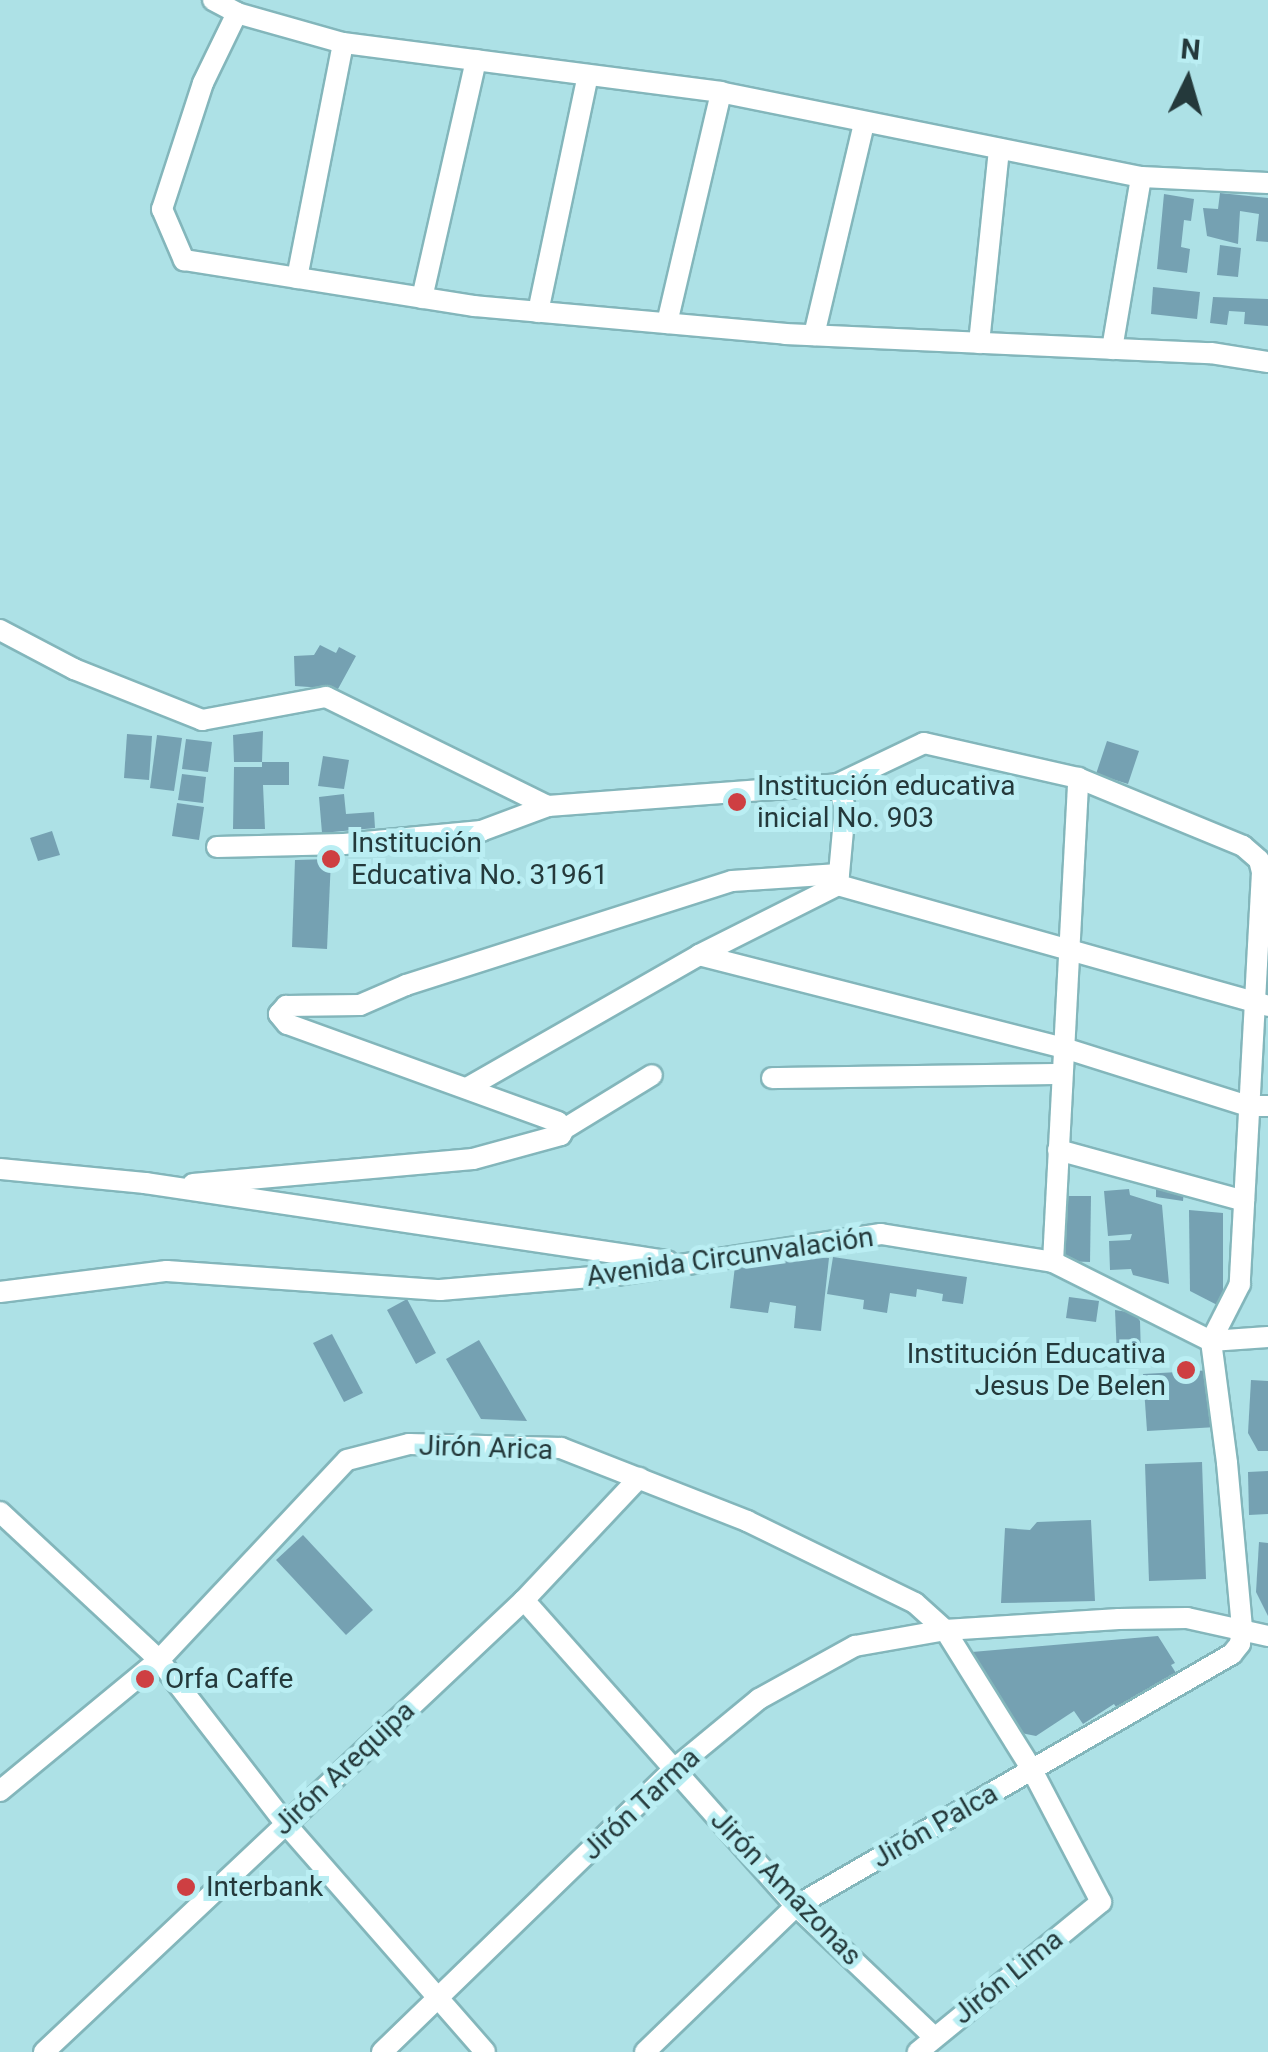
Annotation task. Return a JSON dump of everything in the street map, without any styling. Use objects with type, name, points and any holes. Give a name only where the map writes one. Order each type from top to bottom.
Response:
[{"type":"street","points":[[213,0],[237,13],[342,43],[721,92],[1141,177],[1268,183]]},
{"type":"street","points":[[237,13],[203,83],[162,209],[184,260],[422,298],[538,312],[814,335],[1268,360]]},
{"type":"street","points":[[297,278],[342,43]]},
{"type":"street","points":[[422,298],[476,60]]},
{"type":"street","points":[[538,312],[588,74]]},
{"type":"street","points":[[666,323],[721,92]]},
{"type":"street","points":[[814,335],[864,123]]},
{"type":"street","points":[[979,343],[999,149]]},
{"type":"street","points":[[1112,349],[1141,177]]},
{"type":"street","points":[[0,630],[74,669],[202,720],[326,697],[548,806]]},
{"type":"street","points":[[218,848],[344,844],[481,831],[548,806],[838,784],[924,743],[1078,778],[1243,846],[1259,860],[1258,1106],[1244,1201],[1240,1284],[1211,1340],[1242,1629]]},
{"type":"street","points":[[1053,1262],[1078,778]]},
{"type":"street","points":[[838,784],[845,808],[838,880]]},
{"type":"street","points":[[564,1128],[558,1122],[287,1024],[279,1014],[286,1006],[360,1006],[406,985],[732,882],[838,880],[1260,1005]]},
{"type":"street","points":[[467,1088],[838,880]]},
{"type":"street","points":[[699,955],[1064,1048],[1258,1106]]},
{"type":"street","points":[[772,1078],[1062,1074]]},
{"type":"street","points":[[182,1188],[214,1180],[317,1176],[473,1159],[561,1135],[564,1128],[652,1076]]},
{"type":"street","points":[[1058,1150],[1244,1201]]},
{"type":"street","points":[[0,1169],[182,1188],[688,1264]]},
{"type":"street","name":"Avenida Circunvalación","points":[[0,1292],[168,1271],[440,1290],[616,1276],[880,1234],[1053,1262],[1211,1340]]},
{"type":"street","points":[[1211,1340],[1268,1338]]},
{"type":"street","name":"Jirón Arica","points":[[0,1791],[159,1660],[346,1460],[409,1444],[561,1448],[746,1521],[915,1602],[945,1630],[1032,1770],[1100,1902]]},
{"type":"street","name":"Jirón Arequipa","points":[[44,2052],[524,1600],[639,1478]]},
{"type":"street","points":[[0,1512],[159,1660],[284,1822],[485,2052]]},
{"type":"street","name":"Jirón Amazonas","points":[[524,1600],[796,1906],[934,2037]]},
{"type":"street","name":"Jirón Tarma","points":[[382,2052],[674,1769],[759,1698],[856,1646],[945,1630],[1187,1618],[1268,1636]]},
{"type":"street","name":"Jirón Palca","points":[[645,2052],[796,1906],[1232,1654],[1240,1644],[1242,1629]]},
{"type":"street","name":"Jirón Lima","points":[[918,2052],[1100,1902]]},
{"type":"building","points":[[1220,193],[1268,198],[1268,242],[1256,241],[1259,214],[1240,211],[1238,244],[1207,236],[1203,208],[1218,209]]},
{"type":"building","points":[[1164,194],[1194,199],[1191,221],[1184,220],[1181,247],[1190,249],[1187,273],[1157,269]]},
{"type":"building","points":[[1220,245],[1241,248],[1238,277],[1217,275]]},
{"type":"building","points":[[1153,287],[1200,292],[1197,319],[1151,314]]},
{"type":"building","points":[[1213,297],[1268,299],[1268,326],[1244,324],[1245,312],[1229,311],[1227,325],[1210,323]]},
{"type":"building","points":[[320,645],[336,653],[339,647],[356,656],[338,689],[295,686],[294,656],[314,655]]},
{"type":"building","points":[[263,731],[262,762],[234,762],[233,735]]},
{"type":"building","points":[[127,734],[152,736],[149,780],[124,778]]},
{"type":"building","points":[[157,735],[182,738],[174,791],[150,788]]},
{"type":"building","points":[[186,739],[212,742],[208,772],[182,769]]},
{"type":"building","points":[[1107,741],[1139,751],[1128,784],[1096,774]]},
{"type":"building","points":[[323,756],[349,760],[344,789],[318,786]]},
{"type":"building","points":[[262,762],[289,762],[289,785],[263,785],[265,829],[233,829],[234,767],[262,767]]},
{"type":"building","points":[[182,774],[206,777],[203,803],[178,800]]},
{"type":"building","points":[[344,794],[346,814],[374,812],[375,828],[322,833],[319,797]]},
{"type":"building","points":[[177,803],[204,807],[199,840],[172,836]]},
{"type":"building","points":[[52,831],[60,855],[38,861],[30,838]]},
{"type":"building","points":[[331,859],[327,949],[292,947],[295,860]]},
{"type":"building","points":[[1156,1185],[1184,1189],[1183,1201],[1156,1197]]},
{"type":"building","points":[[1129,1189],[1130,1195],[1162,1205],[1169,1284],[1133,1275],[1131,1269],[1110,1270],[1109,1241],[1130,1240],[1132,1234],[1108,1236],[1104,1191]]},
{"type":"building","points":[[1067,1196],[1091,1196],[1090,1262],[1063,1261]]},
{"type":"building","points":[[1189,1210],[1223,1213],[1223,1308],[1190,1291]]},
{"type":"building","points":[[802,1256],[829,1258],[821,1331],[794,1328],[796,1306],[770,1302],[768,1313],[730,1308],[735,1266]]},
{"type":"building","points":[[833,1257],[967,1277],[963,1304],[942,1301],[943,1294],[917,1289],[916,1297],[890,1293],[887,1313],[863,1309],[864,1300],[827,1294]]},
{"type":"building","points":[[1069,1297],[1099,1301],[1096,1322],[1066,1318]]},
{"type":"building","points":[[407,1299],[436,1353],[416,1364],[387,1310]]},
{"type":"building","points":[[1115,1310],[1134,1313],[1140,1321],[1141,1355],[1117,1356]]},
{"type":"building","points":[[332,1334],[363,1393],[344,1402],[313,1343]]},
{"type":"building","points":[[479,1340],[527,1421],[481,1419],[446,1359]]},
{"type":"building","points":[[1213,1370],[1217,1427],[1147,1431],[1143,1374]]},
{"type":"building","points":[[1251,1380],[1268,1381],[1268,1451],[1258,1451],[1248,1433]]},
{"type":"building","points":[[1202,1462],[1206,1579],[1149,1581],[1145,1464]]},
{"type":"building","points":[[1268,1471],[1268,1514],[1249,1515],[1248,1472]]},
{"type":"building","points":[[1091,1520],[1095,1601],[1001,1603],[1005,1528],[1030,1530],[1037,1522]]},
{"type":"building","points":[[303,1535],[373,1610],[346,1635],[276,1560]]},
{"type":"building","points":[[1259,1542],[1268,1543],[1268,1616],[1256,1592]]},
{"type":"building","points":[[1158,1636],[1175,1663],[1171,1665],[1176,1673],[1118,1710],[1114,1704],[1083,1724],[1074,1711],[1036,1736],[1016,1732],[972,1652]]},
{"type":"place","name":"Institución educativa inicial No. 903","points":[[737,802]]},
{"type":"place","name":"Institución Educativa No. 31961","points":[[331,859]]},
{"type":"place","name":"Institución Educativa Jesus De Belen","points":[[1186,1370]]},
{"type":"place","name":"Orfa Caffe","points":[[145,1679]]},
{"type":"place","name":"Interbank","points":[[186,1887]]}]
